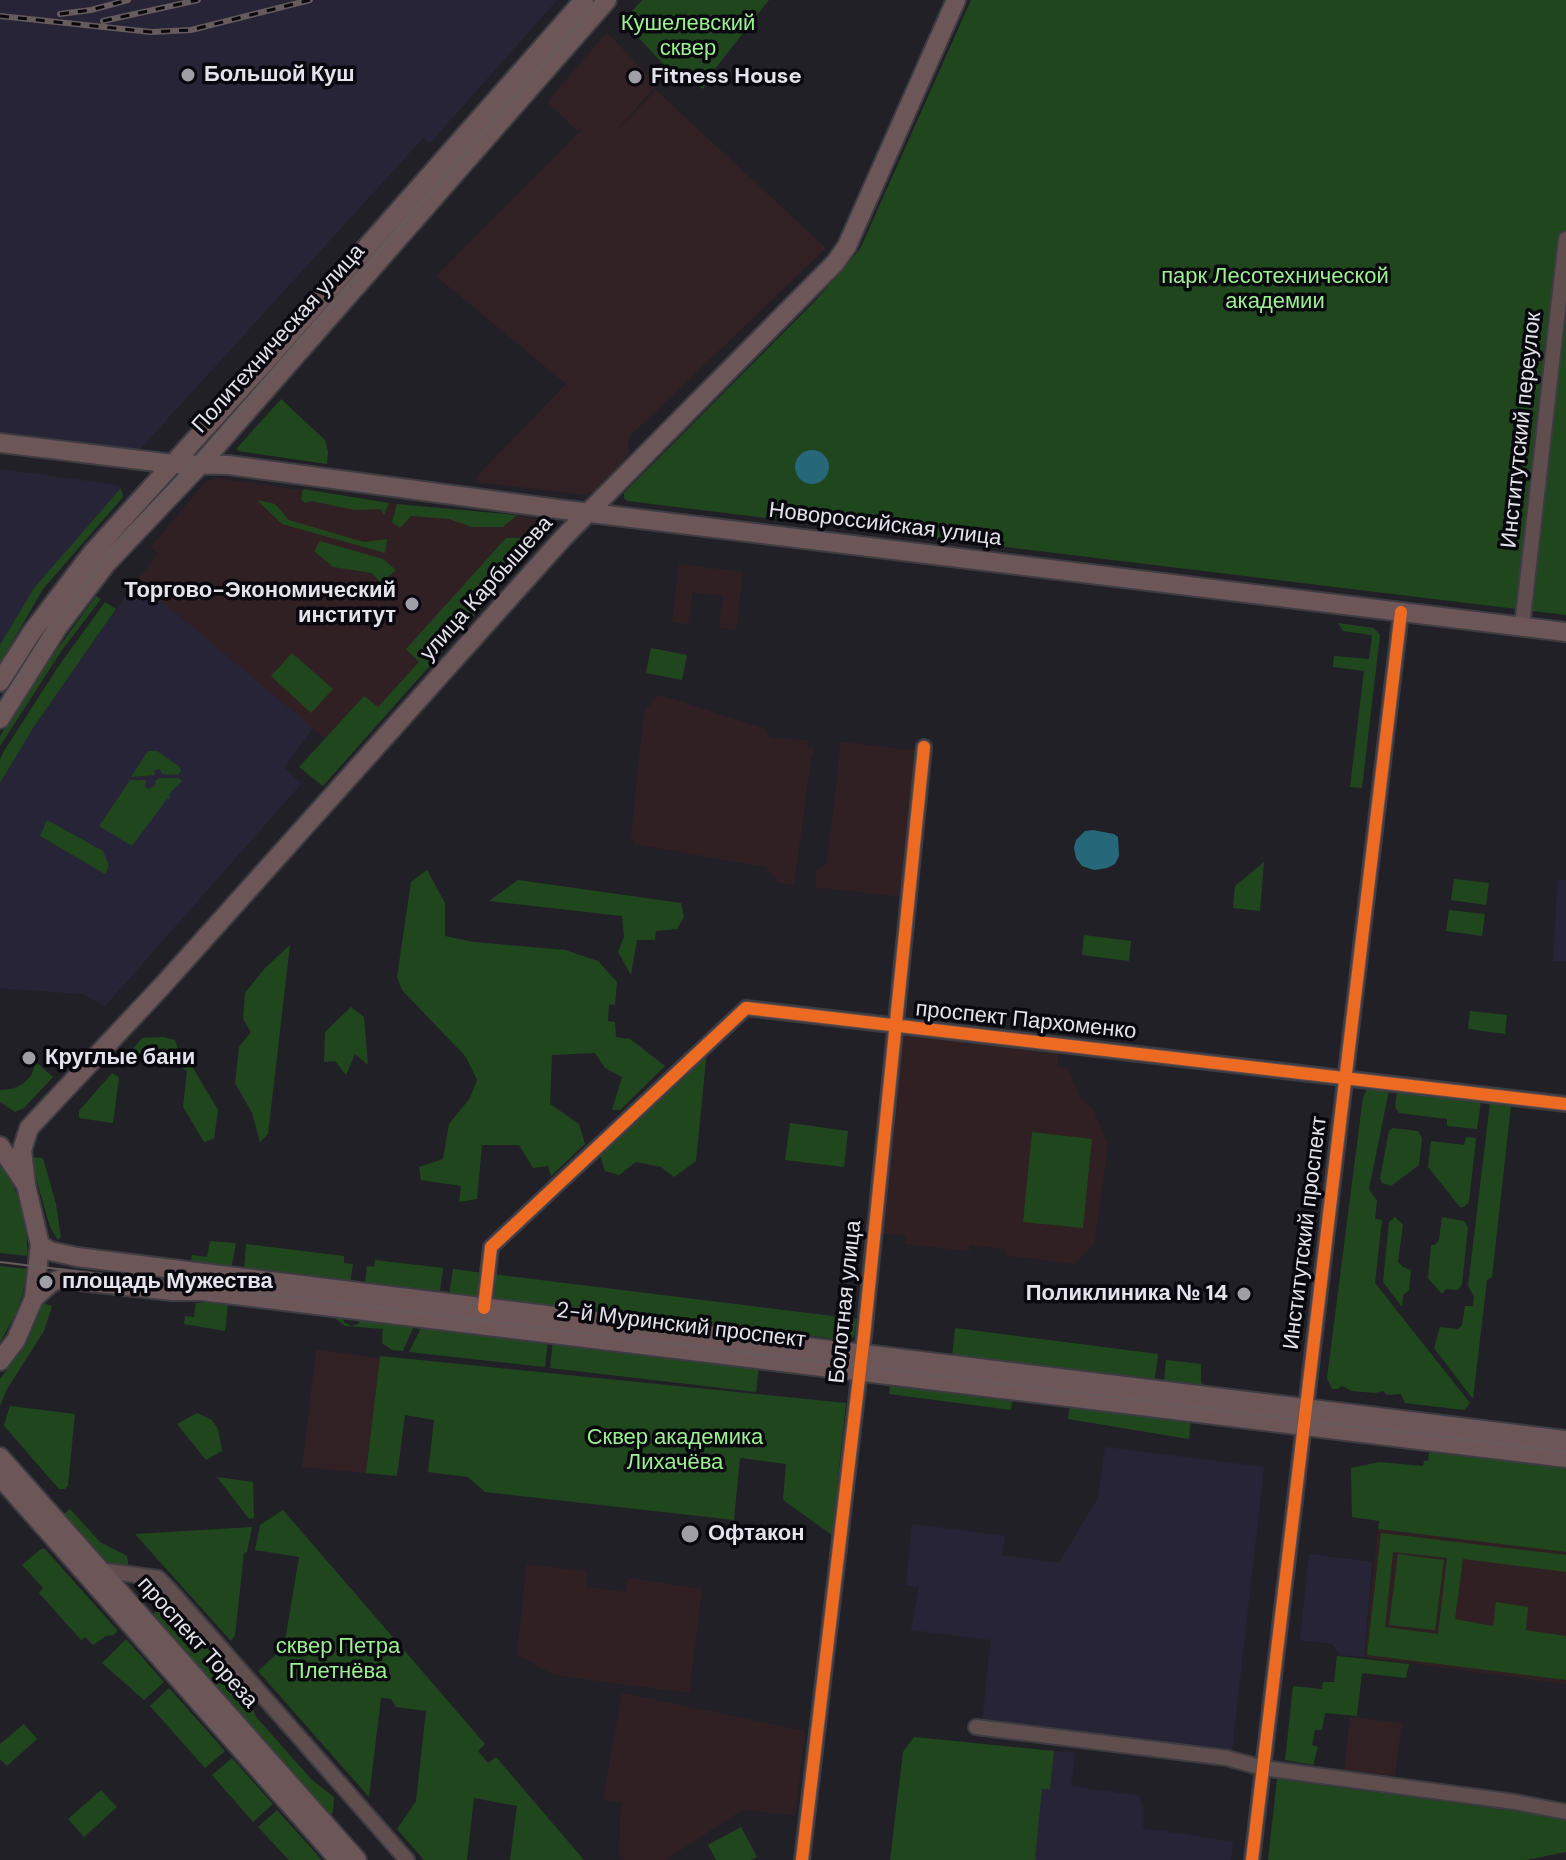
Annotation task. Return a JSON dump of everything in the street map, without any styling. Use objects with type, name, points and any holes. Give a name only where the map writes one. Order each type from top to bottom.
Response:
[{"type":"main road","name":"Политехническая улица","points":[[0,682],[73,575],[584,0]]},
{"type":"main road","name":"Политехническая улица","points":[[0,719],[58,627],[106,564],[199,466],[607,0]]},
{"type":"main road","name":"улица Карбышева","points":[[26,1185],[22,1150],[29,1128],[188,957],[563,538],[822,279],[847,246],[956,0]]},
{"type":"main road","name":"Новороссийская улица","points":[[0,446],[171,467],[228,465],[590,513],[1566,632]]},
{"type":"main road","points":[[0,1146],[26,1185],[40,1245],[34,1298],[16,1340],[0,1361]]},
{"type":"main road","name":"2-й Муринский проспект","points":[[40,1245],[50,1251],[77,1257],[484,1308],[860,1364]]},
{"type":"main road","name":"2-й Муринский проспект","points":[[34,1298],[52,1282],[61,1279],[172,1291],[202,1291],[1303,1417],[1566,1440]]},
{"type":"main road","name":"2-й Муринский проспект","points":[[1303,1417],[1566,1458]]},
{"type":"main road","name":"проспект Тореза","points":[[0,1457],[357,1860]]},
{"type":"main road","name":"проспект Тореза","points":[[0,1477],[339,1860]]},
{"type":"street","name":"Институтский переулок","points":[[1522,626],[1566,239]]},
{"type":"street","name":"Институтский проспект","points":[[1252,1860],[1401,612]]},
{"type":"street","name":"Болотная улица","points":[[802,1860],[860,1364],[924,747]]},
{"type":"street","name":"проспект Пархоменко","points":[[484,1308],[491,1247],[746,1008],[1566,1104]]},
{"type":"street","points":[[100,1570],[158,1578],[407,1860]]},
{"type":"street","points":[[976,1727],[1227,1758],[1263,1768],[1515,1802],[1566,1812]]},
{"type":"shaded area","points":[[0,0],[557,0],[430,143],[423,138],[140,449],[0,432]]},
{"type":"shaded area","points":[[607,32],[658,87],[609,139],[656,90],[826,248],[628,438],[629,454],[597,491],[585,495],[477,482],[478,475],[566,384],[436,276],[584,127],[577,131],[547,102]]},
{"type":"shaded area","points":[[0,469],[118,485],[121,488],[34,588],[0,645]]},
{"type":"shaded area","points":[[216,478],[389,503],[546,519],[552,526],[386,715],[364,696],[325,738],[137,580],[159,554],[151,547],[205,482]]},
{"type":"shaded area","points":[[679,564],[743,572],[736,630],[719,627],[723,596],[693,592],[688,624],[672,622]]},
{"type":"shaded area","points":[[137,580],[313,728],[284,767],[301,784],[105,1006],[82,994],[0,988],[0,783],[33,728]]},
{"type":"shaded area","points":[[659,695],[766,729],[770,738],[808,740],[807,748],[815,749],[811,758],[794,885],[778,882],[766,867],[635,844],[631,837],[644,712]]},
{"type":"shaded area","points":[[841,742],[920,751],[902,897],[815,887],[817,870],[827,864]]},
{"type":"shaded area","points":[[1558,879],[1566,880],[1566,961],[1553,961]]},
{"type":"shaded area","points":[[906,1035],[1058,1053],[1057,1067],[1068,1068],[1080,1098],[1093,1109],[1108,1145],[1094,1244],[1075,1264],[1005,1255],[1005,1249],[970,1245],[969,1251],[905,1244],[906,1236],[877,1233],[898,1041]]},
{"type":"shaded area","points":[[316,1350],[380,1358],[366,1473],[302,1467]]},
{"type":"shaded area","points":[[1105,1447],[1264,1467],[1232,1750],[982,1721],[991,1640],[911,1630],[919,1587],[906,1585],[912,1524],[1005,1536],[1002,1555],[1059,1563],[1098,1498]]},
{"type":"shaded area","points":[[1378,1529],[1566,1552],[1566,1684],[1365,1657]]},
{"type":"shaded area","points":[[1309,1554],[1372,1562],[1364,1657],[1341,1655],[1332,1644],[1300,1640]]},
{"type":"shaded area","points":[[527,1564],[587,1572],[586,1587],[625,1592],[628,1578],[702,1589],[689,1693],[554,1675],[517,1654]]},
{"type":"shaded area","points":[[622,1693],[805,1731],[795,1815],[742,1810],[665,1860],[625,1860],[619,1854],[621,1802],[603,1800]]},
{"type":"shaded area","points":[[1350,1717],[1402,1723],[1395,1776],[1344,1770]]},
{"type":"shaded area","points":[[914,1737],[1075,1753],[1071,1786],[1140,1796],[1143,1828],[1233,1842],[1231,1860],[890,1860],[903,1752]]},
{"type":"green space","name":"Кушелевский сквер","points":[[642,0],[769,0],[711,74],[703,89],[665,66],[623,21]]},
{"type":"green space","name":"парк Лесотехнической академии","points":[[971,0],[1566,0],[1566,615],[627,501],[624,498],[624,493],[815,301],[860,249]]},
{"type":"green space","points":[[281,399],[325,440],[327,464],[238,451],[237,448]]},
{"type":"green space","points":[[121,488],[123,497],[43,589],[0,663],[0,645],[34,588]]},
{"type":"green space","points":[[303,489],[389,503],[384,515],[381,509],[355,510],[311,501],[305,503],[301,499]]},
{"type":"green space","points":[[257,500],[275,504],[289,520],[364,542],[387,539],[385,553],[282,524]]},
{"type":"green space","points":[[397,504],[517,515],[503,527],[472,527],[449,519],[411,516],[400,528],[392,522]]},
{"type":"green space","points":[[506,538],[543,538],[323,786],[299,767],[364,696],[378,707],[419,662],[406,649]]},
{"type":"green space","points":[[320,541],[383,559],[396,570],[381,583],[372,573],[333,567],[314,551]]},
{"type":"green space","points":[[96,596],[101,599],[62,650],[0,746],[0,736],[40,673]]},
{"type":"green space","points":[[105,602],[116,609],[33,728],[0,783],[0,759],[4,751],[58,667]]},
{"type":"green space","points":[[1338,623],[1374,628],[1380,635],[1362,788],[1350,787],[1364,671],[1333,667],[1334,656],[1369,659],[1372,635],[1343,631]]},
{"type":"green space","points":[[651,648],[687,655],[682,680],[646,673]]},
{"type":"green space","points":[[292,653],[333,689],[311,713],[271,676]]},
{"type":"green space","points":[[148,751],[157,751],[180,767],[181,771],[178,775],[162,774],[160,769],[154,770],[155,775],[131,777]]},
{"type":"green space","points":[[160,778],[178,778],[182,781],[132,846],[99,826],[130,780],[146,780],[145,787],[149,789]]},
{"type":"green space","points":[[47,820],[103,851],[109,866],[105,874],[40,836]]},
{"type":"green space","points":[[1264,862],[1260,911],[1233,908],[1235,886]]},
{"type":"green space","points":[[427,870],[445,903],[445,936],[474,942],[565,950],[598,961],[617,982],[615,1005],[609,1004],[608,1021],[615,1022],[616,1037],[630,1039],[665,1066],[620,1110],[612,1110],[622,1077],[605,1068],[595,1053],[552,1055],[550,1104],[579,1124],[585,1144],[551,1176],[548,1166],[533,1168],[519,1145],[482,1145],[477,1199],[459,1202],[461,1186],[421,1180],[419,1167],[443,1159],[449,1124],[470,1098],[477,1080],[466,1057],[402,990],[397,977],[411,882]]},
{"type":"green space","points":[[1454,879],[1489,883],[1486,905],[1451,900]]},
{"type":"green space","points":[[518,880],[681,903],[684,917],[677,929],[656,931],[655,940],[637,940],[631,975],[618,952],[624,937],[622,916],[489,901]]},
{"type":"green space","points":[[1449,910],[1485,914],[1482,936],[1446,931]]},
{"type":"green space","points":[[1084,935],[1131,941],[1129,961],[1082,955]]},
{"type":"green space","points":[[290,945],[268,1134],[260,1142],[252,1113],[235,1083],[239,1047],[251,1032],[243,1019],[245,993],[265,968]]},
{"type":"green space","points":[[351,1007],[364,1017],[368,1065],[355,1054],[346,1075],[335,1061],[324,1062],[325,1032]]},
{"type":"green space","points":[[1470,1011],[1507,1015],[1505,1034],[1468,1029]]},
{"type":"green space","points":[[142,1038],[175,1040],[179,1052],[187,1058],[218,1110],[214,1139],[204,1142],[183,1107],[187,1071],[183,1069],[180,1059],[138,1054],[132,1050]]},
{"type":"green space","points":[[707,1050],[696,1161],[674,1177],[661,1167],[636,1162],[619,1175],[605,1171],[599,1152]]},
{"type":"green space","points":[[36,1062],[53,1077],[24,1108],[15,1112],[0,1102],[0,1090],[23,1084],[31,1076]]},
{"type":"green space","points":[[112,1073],[119,1077],[113,1123],[79,1118],[79,1111]]},
{"type":"green space","points":[[1368,1088],[1389,1090],[1369,1189],[1377,1201],[1375,1219],[1382,1220],[1375,1283],[1470,1403],[1464,1410],[1405,1403],[1401,1394],[1387,1395],[1383,1391],[1352,1391],[1342,1386],[1332,1389],[1327,1378],[1363,1097]]},
{"type":"green space","points":[[1397,1091],[1481,1101],[1477,1129],[1447,1126],[1447,1119],[1399,1113],[1395,1107]]},
{"type":"green space","points":[[1490,1103],[1511,1105],[1492,1277],[1487,1280],[1473,1399],[1434,1348],[1440,1327],[1458,1329],[1462,1325],[1465,1306],[1473,1306],[1474,1297],[1468,1286]]},
{"type":"green space","points":[[790,1123],[848,1131],[844,1167],[785,1160]]},
{"type":"green space","points":[[1393,1128],[1418,1131],[1422,1138],[1419,1165],[1391,1186],[1382,1183],[1380,1178],[1389,1131]]},
{"type":"green space","points":[[1032,1132],[1092,1139],[1083,1228],[1023,1222]]},
{"type":"green space","points":[[1466,1137],[1476,1138],[1469,1202],[1460,1207],[1428,1167],[1431,1141],[1464,1145]]},
{"type":"green space","points":[[30,1157],[43,1158],[56,1204],[61,1237],[58,1240],[50,1227]]},
{"type":"green space","points":[[0,1163],[13,1184],[25,1217],[28,1256],[0,1253]]},
{"type":"green space","points":[[1395,1217],[1403,1225],[1398,1262],[1411,1270],[1409,1290],[1403,1295],[1402,1307],[1383,1282],[1389,1222]]},
{"type":"green space","points":[[1442,1217],[1464,1221],[1468,1227],[1462,1284],[1458,1290],[1446,1289],[1442,1294],[1428,1278],[1431,1245],[1439,1240]]},
{"type":"green space","points":[[210,1241],[236,1243],[231,1270],[191,1262],[192,1255],[207,1257]]},
{"type":"green space","points":[[246,1244],[344,1256],[344,1263],[353,1264],[350,1284],[244,1271]]},
{"type":"green space","points":[[375,1260],[443,1268],[440,1291],[365,1282],[367,1266],[374,1267]]},
{"type":"green space","points":[[0,1266],[27,1269],[15,1316],[0,1342]]},
{"type":"green space","points":[[453,1269],[483,1273],[480,1300],[449,1296]]},
{"type":"green space","points":[[492,1274],[857,1319],[854,1337],[850,1340],[792,1333],[791,1338],[489,1301]]},
{"type":"green space","points":[[43,1303],[52,1306],[44,1331],[7,1389],[0,1406],[0,1379],[27,1343]]},
{"type":"green space","points":[[196,1303],[228,1304],[225,1331],[184,1324],[185,1316],[194,1317]]},
{"type":"green space","points":[[330,1314],[342,1315],[344,1322],[351,1326],[358,1324],[362,1318],[412,1323],[413,1328],[403,1351],[392,1350],[382,1343],[383,1329],[345,1326]]},
{"type":"green space","points":[[423,1324],[548,1339],[545,1367],[409,1352]]},
{"type":"green space","points":[[955,1328],[1158,1354],[1155,1377],[1153,1382],[952,1358]]},
{"type":"green space","points":[[553,1340],[759,1365],[756,1392],[550,1368]]},
{"type":"green space","name":"Сквер академика Лихачёва","points":[[380,1356],[846,1403],[832,1535],[783,1500],[786,1464],[740,1458],[734,1520],[485,1492],[468,1477],[428,1472],[434,1420],[405,1415],[397,1476],[366,1473]]},
{"type":"green space","points":[[1166,1360],[1201,1364],[1204,1387],[1164,1383]]},
{"type":"green space","points":[[890,1386],[939,1392],[940,1387],[1013,1396],[1011,1410],[889,1394]]},
{"type":"green space","points":[[1070,1403],[1191,1417],[1189,1439],[1068,1419]]},
{"type":"green space","points":[[10,1406],[75,1414],[68,1485],[65,1489],[59,1489],[4,1425]]},
{"type":"green space","points":[[197,1413],[212,1420],[218,1429],[222,1451],[206,1460],[177,1424]]},
{"type":"green space","points":[[1430,1446],[1566,1462],[1566,1552],[1378,1529],[1379,1521],[1352,1517],[1351,1468],[1379,1462],[1423,1466],[1424,1461],[1428,1461]]},
{"type":"green space","points":[[217,1477],[253,1482],[254,1518],[249,1519]]},
{"type":"green space","points":[[70,1509],[100,1542],[127,1556],[129,1570],[102,1564],[60,1517]]},
{"type":"green space","name":"сквер Петра Плетнёва","points":[[283,1510],[485,1744],[478,1751],[488,1763],[496,1757],[584,1860],[510,1860],[517,1806],[474,1798],[467,1860],[424,1860],[397,1829],[416,1801],[426,1711],[396,1707],[391,1699],[381,1698],[369,1797],[258,1671],[284,1647],[299,1557],[255,1550],[260,1525]]},
{"type":"green space","points":[[252,1527],[247,1552],[244,1553],[235,1635],[231,1641],[135,1534]]},
{"type":"green space","points":[[1381,1533],[1566,1555],[1566,1572],[1463,1559],[1455,1619],[1493,1626],[1496,1602],[1528,1607],[1526,1630],[1566,1636],[1566,1680],[1367,1655]],"holes":[[[1393,1552],[1447,1558],[1438,1634],[1385,1627]]]},
{"type":"green space","points":[[45,1549],[118,1631],[93,1645],[85,1637],[81,1640],[39,1593],[43,1588],[22,1565]]},
{"type":"green space","points":[[1398,1554],[1444,1560],[1435,1630],[1389,1625]]},
{"type":"green space","points":[[168,1601],[238,1681],[257,1718],[312,1780],[334,1797],[333,1812],[328,1819],[150,1617]]},
{"type":"green space","points":[[126,1639],[164,1682],[144,1700],[102,1663]]},
{"type":"green space","points":[[1337,1656],[1409,1664],[1406,1678],[1362,1673],[1357,1716],[1325,1713],[1322,1730],[1315,1730],[1312,1745],[1318,1747],[1313,1765],[1285,1760],[1293,1686],[1322,1689],[1323,1682],[1334,1682]]},
{"type":"green space","points":[[169,1688],[225,1751],[205,1768],[150,1706]]},
{"type":"green space","points":[[24,1724],[37,1739],[7,1766],[0,1759],[0,1744]]},
{"type":"green space","points":[[914,1737],[1054,1751],[1050,1789],[1042,1789],[1037,1860],[890,1860],[903,1752]]},
{"type":"green space","points":[[232,1758],[273,1804],[253,1822],[212,1775]]},
{"type":"green space","points":[[1277,1779],[1566,1818],[1566,1852],[1526,1860],[1268,1860]]},
{"type":"green space","points":[[101,1790],[117,1807],[84,1837],[68,1819]]},
{"type":"green space","points":[[277,1810],[320,1860],[289,1860],[258,1827]]},
{"type":"green space","points":[[741,1827],[757,1857],[751,1860],[716,1860],[708,1845]]},
{"type":"water","points":[[812,450],[824,455],[829,467],[824,479],[812,484],[800,479],[795,467],[800,455]]},
{"type":"water","points":[[1093,830],[1118,837],[1119,856],[1115,864],[1107,868],[1094,870],[1082,866],[1076,858],[1076,840],[1085,831]]},
{"type":"tram line","points":[[0,710],[27,664],[107,556],[229,423],[599,0]]},
{"type":"tram line","points":[[0,1262],[1566,1452]]},
{"type":"railway","points":[[60,14],[128,0]]},
{"type":"railway","points":[[103,21],[198,0]]},
{"type":"railway","points":[[0,16],[151,32],[191,30],[310,0]]},
{"type":"cycle path","points":[[1252,1860],[1401,612]]},
{"type":"cycle path","points":[[802,1860],[864,1336],[924,747]]},
{"type":"cycle path","points":[[484,1308],[491,1247],[746,1008],[1566,1104]]},
{"type":"place","name":"Большой Куш","points":[[188,75]]},
{"type":"place","name":"Fitness House","points":[[635,77]]},
{"type":"place","name":"Торгово-Экономический институт","points":[[412,604]]},
{"type":"place","name":"Круглые бани","points":[[29,1058]]},
{"type":"place","name":"площадь Мужества","points":[[46,1282]]},
{"type":"place","name":"Поликлиника № 14","points":[[1244,1294]]},
{"type":"place","name":"Офтакон","points":[[690,1534]]}]
